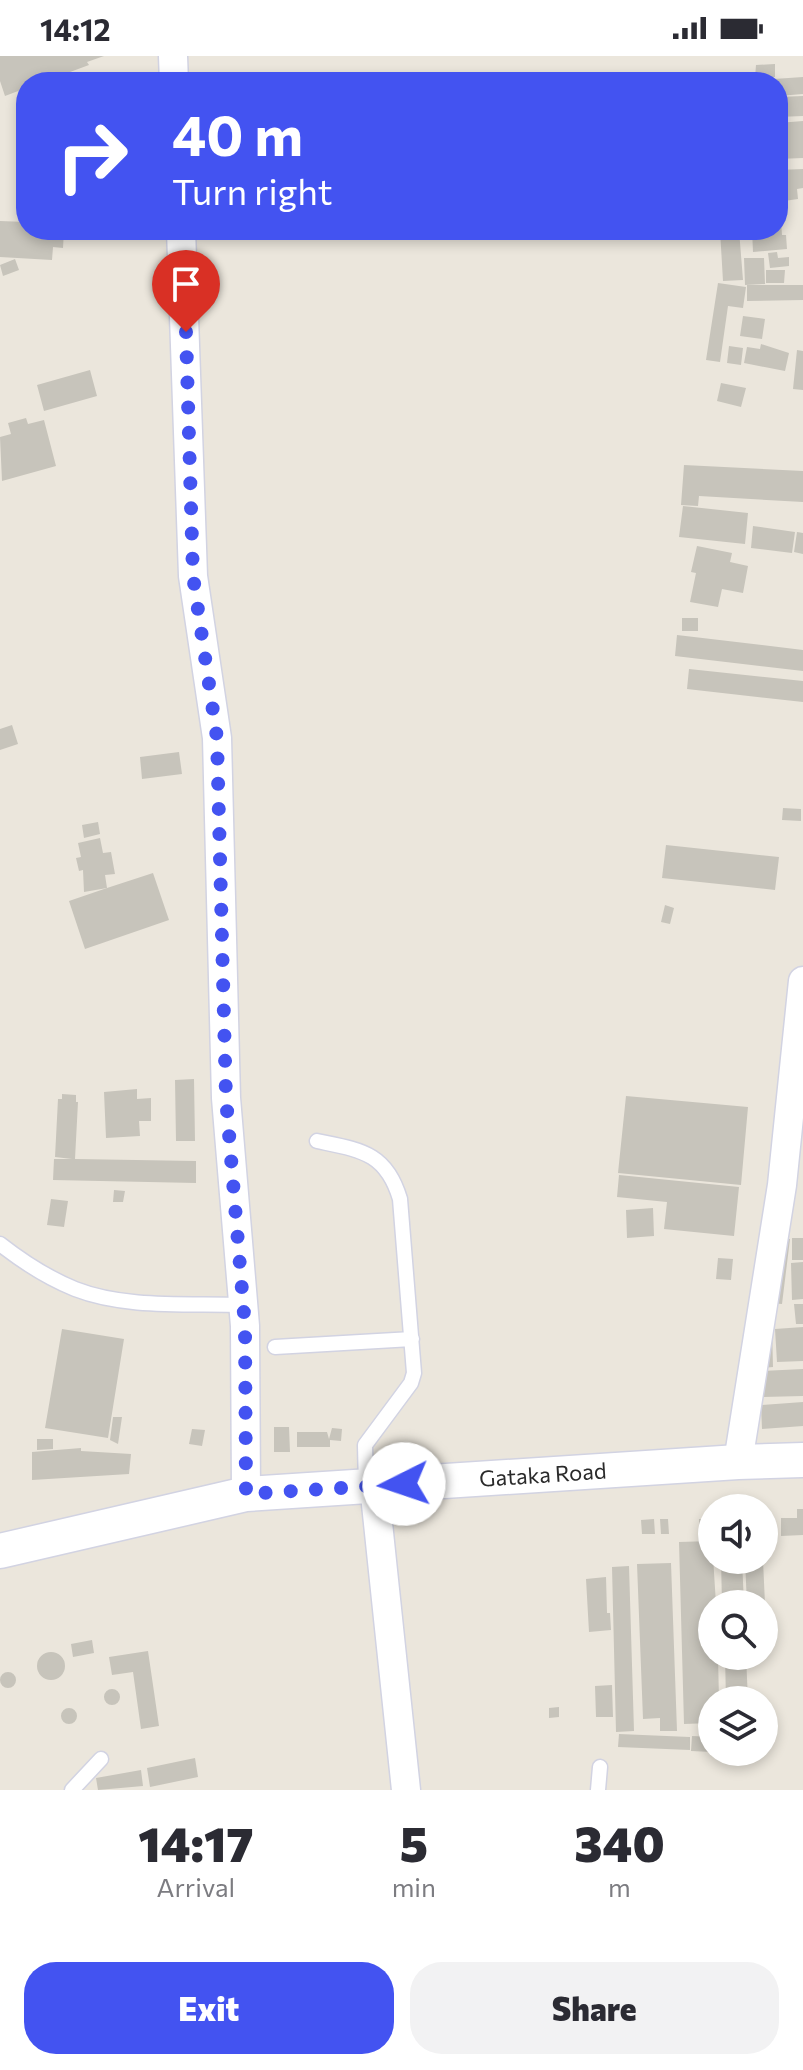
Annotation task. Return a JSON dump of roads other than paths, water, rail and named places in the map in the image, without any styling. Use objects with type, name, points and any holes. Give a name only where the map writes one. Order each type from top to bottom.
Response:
[{"type":"street","points":[[181,240],[193,576],[217,738],[226,1098],[243,1305],[246,1494]]},
{"type":"street","points":[[738,1462],[782,1185],[803,981]]},
{"type":"street","name":"Gataka Road","points":[[0,1551],[246,1494],[803,1460]]},
{"type":"street","points":[[370,1486],[406,1790]]},
{"type":"lane","points":[[317,1141],[362,1151],[377,1158],[396,1184],[400,1199],[414,1373],[411,1383],[365,1445],[370,1486]]},
{"type":"lane","points":[[0,1244],[27,1264],[76,1289],[125,1301],[243,1305]]},
{"type":"lane","points":[[275,1347],[412,1339]]},
{"type":"lane","points":[[72,1790],[101,1759]]},
{"type":"lane","points":[[598,1790],[600,1767]]}]
